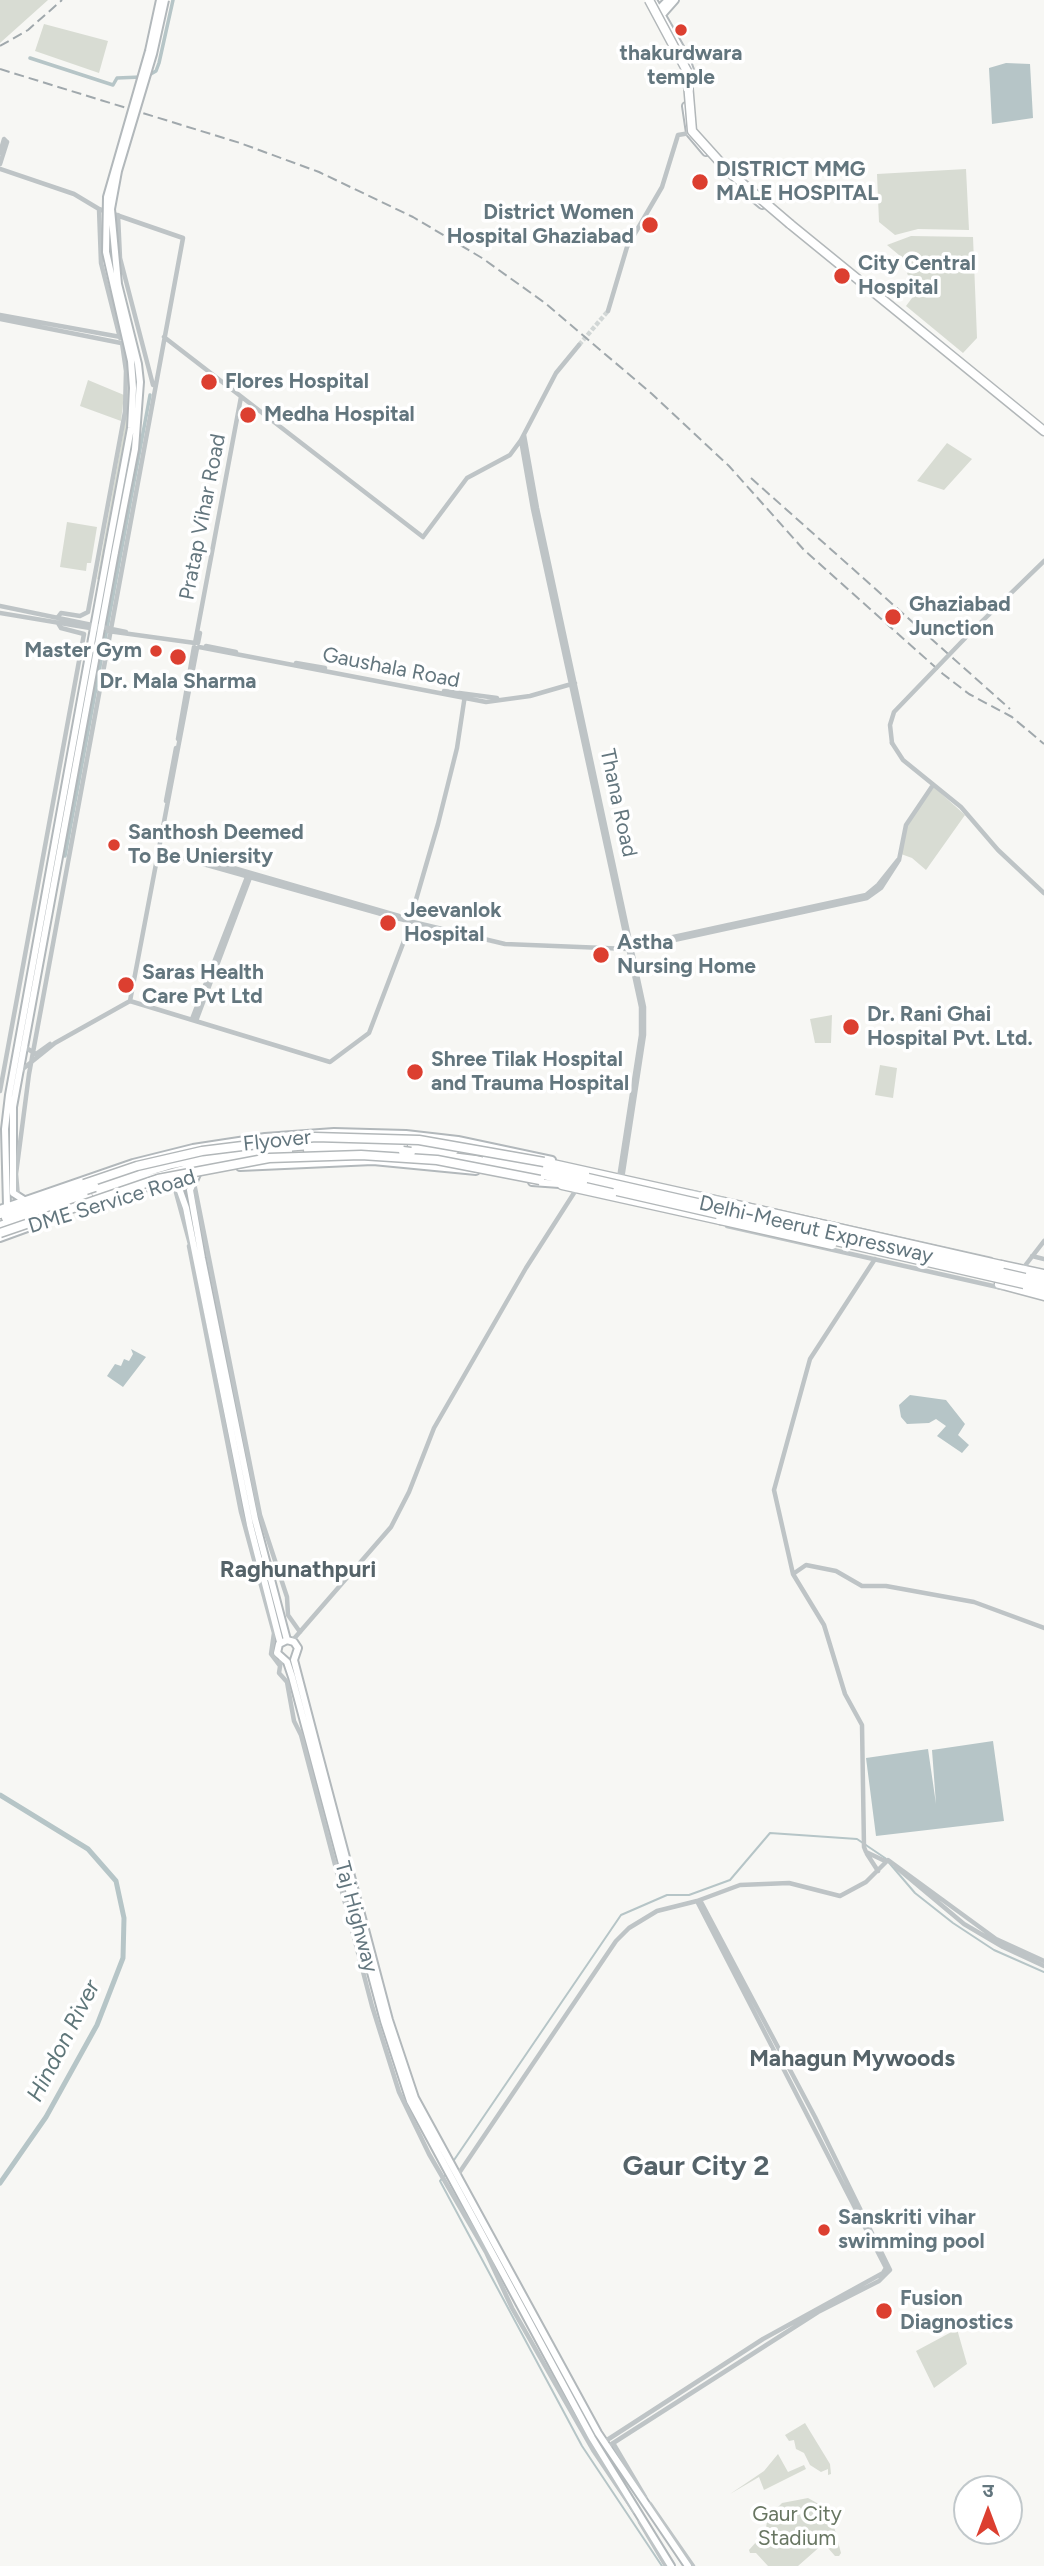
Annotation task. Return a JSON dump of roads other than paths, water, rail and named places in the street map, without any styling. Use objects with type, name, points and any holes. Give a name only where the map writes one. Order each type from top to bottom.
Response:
[{"type":"highway","points":[[649,0],[687,71],[692,131],[728,171],[837,264],[1044,424]]},
{"type":"highway","points":[[792,225],[1044,431]]},
{"type":"highway","name":"Flyover","points":[[2,1210],[158,1161],[282,1140],[351,1136],[472,1147],[620,1176],[681,1192]]},
{"type":"highway","points":[[0,1226],[93,1195],[172,1164],[237,1151],[334,1143],[407,1148]]},
{"type":"highway","name":"Delhi-Meerut Expressway","points":[[407,1148],[488,1156],[588,1178],[1024,1278],[1044,1289]]},
{"type":"highway","name":"Delhi-Meerut Expressway","points":[[407,1148],[475,1160],[1044,1282]]},
{"type":"highway","name":"Flyover","points":[[0,1233],[158,1179],[269,1158],[351,1155],[437,1160],[666,1208]]},
{"type":"highway","points":[[681,1192],[1001,1265],[1024,1278],[1044,1296]]},
{"type":"highway","points":[[0,1220],[93,1195]]},
{"type":"highway","points":[[666,1208],[999,1284],[1044,1275]]},
{"type":"main road","points":[[21,1199],[13,1188],[9,1126],[103,628],[131,428],[131,360],[106,252],[107,197],[153,37],[160,0]]},
{"type":"main road","points":[[112,551],[135,449],[140,382],[118,284],[111,209],[118,172],[153,54],[165,0]]},
{"type":"main road","points":[[658,15],[668,0]]},
{"type":"main road","points":[[658,15],[675,0]]},
{"type":"main road","points":[[658,15],[689,67],[688,135],[748,194],[792,225]]},
{"type":"main road","points":[[690,120],[698,136],[792,225]]},
{"type":"main road","points":[[2,1210],[9,1126],[50,871],[103,628]]},
{"type":"main road","points":[[40,869],[50,871]]},
{"type":"main road","name":"DME Service Road","points":[[2,1210],[21,1199],[178,1152],[265,1137],[334,1132],[408,1135],[493,1147],[555,1161],[562,1166]]},
{"type":"main road","points":[[406,1163],[408,1135]]},
{"type":"main road","name":"DME Service Road","points":[[0,1238],[93,1195],[306,1162],[406,1163],[490,1174],[548,1186],[559,1184]]},
{"type":"main road","points":[[196,1177],[190,1190],[190,1207],[216,1366],[250,1525],[287,1641],[298,1648],[294,1660],[402,2066],[443,2165],[592,2438],[668,2564],[679,2553]]},
{"type":"main road","points":[[86,1178],[93,1195]]},
{"type":"main road","points":[[172,1182],[190,1207]]},
{"type":"main road","points":[[199,1256],[230,1380],[256,1519],[286,1618],[287,1641]]},
{"type":"main road","name":"Taj Highway","points":[[287,1641],[276,1651],[283,1662],[397,2067],[410,2101],[443,2165]]},
{"type":"main road","points":[[449,2175],[457,2176],[610,2445],[614,2458],[687,2565]]},
{"type":"main road","points":[[510,2289],[520,2301],[526,2299]]},
{"type":"main road","points":[[526,2319],[532,2315],[543,2329]]},
{"type":"street","points":[[608,311],[627,247],[640,219],[662,187],[678,135],[688,135]]},
{"type":"street","points":[[0,153],[6,139],[0,166],[74,194],[99,209],[183,237],[103,628],[31,1063],[18,1161],[21,1199]]},
{"type":"street","points":[[0,1091],[83,634],[61,628],[58,620],[61,612],[80,616],[88,612],[125,412],[126,363],[102,263],[99,209]]},
{"type":"street","points":[[118,215],[120,258],[154,389]]},
{"type":"street","points":[[0,317],[143,346]]},
{"type":"street","points":[[121,341],[141,336]]},
{"type":"street","points":[[164,337],[422,537],[467,478],[504,460],[523,438],[548,386],[579,345]]},
{"type":"street","name":"Pratap Vihar Road","points":[[128,1003],[242,398]]},
{"type":"street","name":"Thana Road","points":[[523,438],[533,509],[574,682],[644,1007],[644,1035],[620,1176]]},
{"type":"street","points":[[1044,561],[894,712],[890,730],[892,743],[908,764],[961,807],[998,850],[1044,893]]},
{"type":"street","points":[[0,606],[31,615]]},
{"type":"street","points":[[0,613],[31,615]]},
{"type":"street","name":"Gaushala Road","points":[[31,615],[486,702],[515,699],[574,682]]},
{"type":"street","points":[[23,1046],[37,1054],[71,1030],[128,1003],[334,1061],[369,1033],[411,921],[454,760],[464,696]]},
{"type":"street","points":[[158,849],[411,921],[505,944],[631,948],[866,895],[899,861],[906,825],[933,785]]},
{"type":"street","points":[[194,1020],[250,875]]},
{"type":"street","points":[[19,1072],[55,1043],[128,1003]]},
{"type":"street","points":[[196,1177],[230,1380]]},
{"type":"street","points":[[172,1182],[190,1246],[216,1366],[241,1512],[274,1633],[271,1654],[283,1662],[279,1674],[287,1682],[294,1721],[301,1735],[382,2040],[399,2092],[414,2123],[449,2175],[512,2308],[593,2449],[629,2499]]},
{"type":"street","points":[[681,1192],[697,1192],[868,1230],[1024,1278]]},
{"type":"street","points":[[287,1641],[300,1632],[391,1527],[409,1492],[434,1428],[526,1268],[574,1193]]},
{"type":"street","points":[[666,1208],[698,1219],[862,1257],[1024,1278]]},
{"type":"street","points":[[862,1257],[868,1230]]},
{"type":"street","points":[[869,1258],[875,1232]]},
{"type":"street","points":[[1024,1278],[1032,1256],[1044,1241]]},
{"type":"street","points":[[190,1246],[199,1256],[206,1246]]},
{"type":"street","points":[[1032,1256],[1044,1259]]},
{"type":"street","points":[[875,1259],[810,1359],[776,1477],[774,1496],[793,1574],[824,1625],[845,1694],[862,1725],[865,1843],[866,1852],[878,1871]]},
{"type":"street","points":[[793,1574],[806,1565],[834,1570],[862,1586],[886,1586],[974,1602],[1044,1628]]},
{"type":"street","points":[[286,1618],[300,1632]]},
{"type":"street","points":[[866,1852],[896,1866],[996,1939],[1044,1963]]},
{"type":"street","points":[[457,2176],[623,1933],[654,1912],[699,1901],[735,1885],[784,1882],[840,1896],[866,1882],[886,1861]]},
{"type":"street","points":[[610,2445],[763,2339],[886,2271],[867,2227],[699,1901]]},
{"type":"street","points":[[610,2445],[818,2312],[879,2281],[890,2270],[815,2117],[699,1901]]},
{"type":"street","points":[[610,2445],[627,2474]]},
{"type":"street","points":[[660,2523],[687,2565]]},
{"type":"waterway","points":[[149,75],[156,71],[159,63],[173,0]]},
{"type":"waterway","points":[[30,58],[113,85],[117,78],[141,77]]},
{"type":"waterway","points":[[65,856],[150,395]]},
{"type":"waterway","name":"Hindon River","points":[[0,1795],[88,1849],[116,1881],[124,1918],[123,1958],[97,2025],[46,2117],[0,2183]]},
{"type":"waterway","points":[[452,2163],[621,1915],[667,1895],[689,1895],[730,1880],[770,1833],[857,1839],[885,1858],[915,1893],[953,1923],[994,1950],[1044,1972]]},
{"type":"waterway","points":[[446,2174],[440,2181],[582,2446],[662,2566]]},
{"type":"tunnel","points":[[579,345],[608,311]]},
{"type":"railway","points":[[0,46],[28,30],[62,0]]},
{"type":"railway","points":[[0,69],[240,143],[319,172],[413,217],[482,258],[545,303],[652,394],[729,466],[804,550],[943,674],[969,694],[1012,717],[1044,744]]},
{"type":"railway","points":[[751,478],[1010,709]]},
{"type":"place","name":"thakurdwara temple","points":[[681,30]]},
{"type":"place","name":"DISTRICT MMG MALE HOSPITAL","points":[[700,182]]},
{"type":"place","name":"District Women Hospital Ghaziabad","points":[[650,225]]},
{"type":"place","name":"City Central Hospital","points":[[842,276]]},
{"type":"place","name":"Flores Hospital","points":[[209,382]]},
{"type":"place","name":"Medha Hospital","points":[[248,415]]},
{"type":"place","name":"Ghaziabad Junction","points":[[893,617]]},
{"type":"place","name":"Master Gym","points":[[156,651]]},
{"type":"place","name":"Dr. Mala Sharma","points":[[178,657]]},
{"type":"place","name":"Santhosh Deemed To Be Uniersity","points":[[114,845]]},
{"type":"place","name":"Jeevanlok Hospital","points":[[388,923]]},
{"type":"place","name":"Astha Nursing Home","points":[[601,955]]},
{"type":"place","name":"Saras Health Care Pvt Ltd","points":[[126,985]]},
{"type":"place","name":"Dr. Rani Ghai Hospital Pvt. Ltd.","points":[[851,1027]]},
{"type":"place","name":"Shree Tilak Hospital and Trauma Hospital","points":[[415,1072]]},
{"type":"place","name":"Sanskriti vihar swimming pool","points":[[824,2230]]},
{"type":"place","name":"Fusion Diagnostics","points":[[884,2311]]},
{"type":"district","name":"Raghunathpuri","points":[[298,1570]]},
{"type":"district","name":"Mahagun Mywoods","points":[[852,2059]]},
{"type":"district","name":"Gaur City 2","points":[[696,2167]]},
{"type":"park label","name":"Gaur City Stadium","points":[[797,2527]]}]
